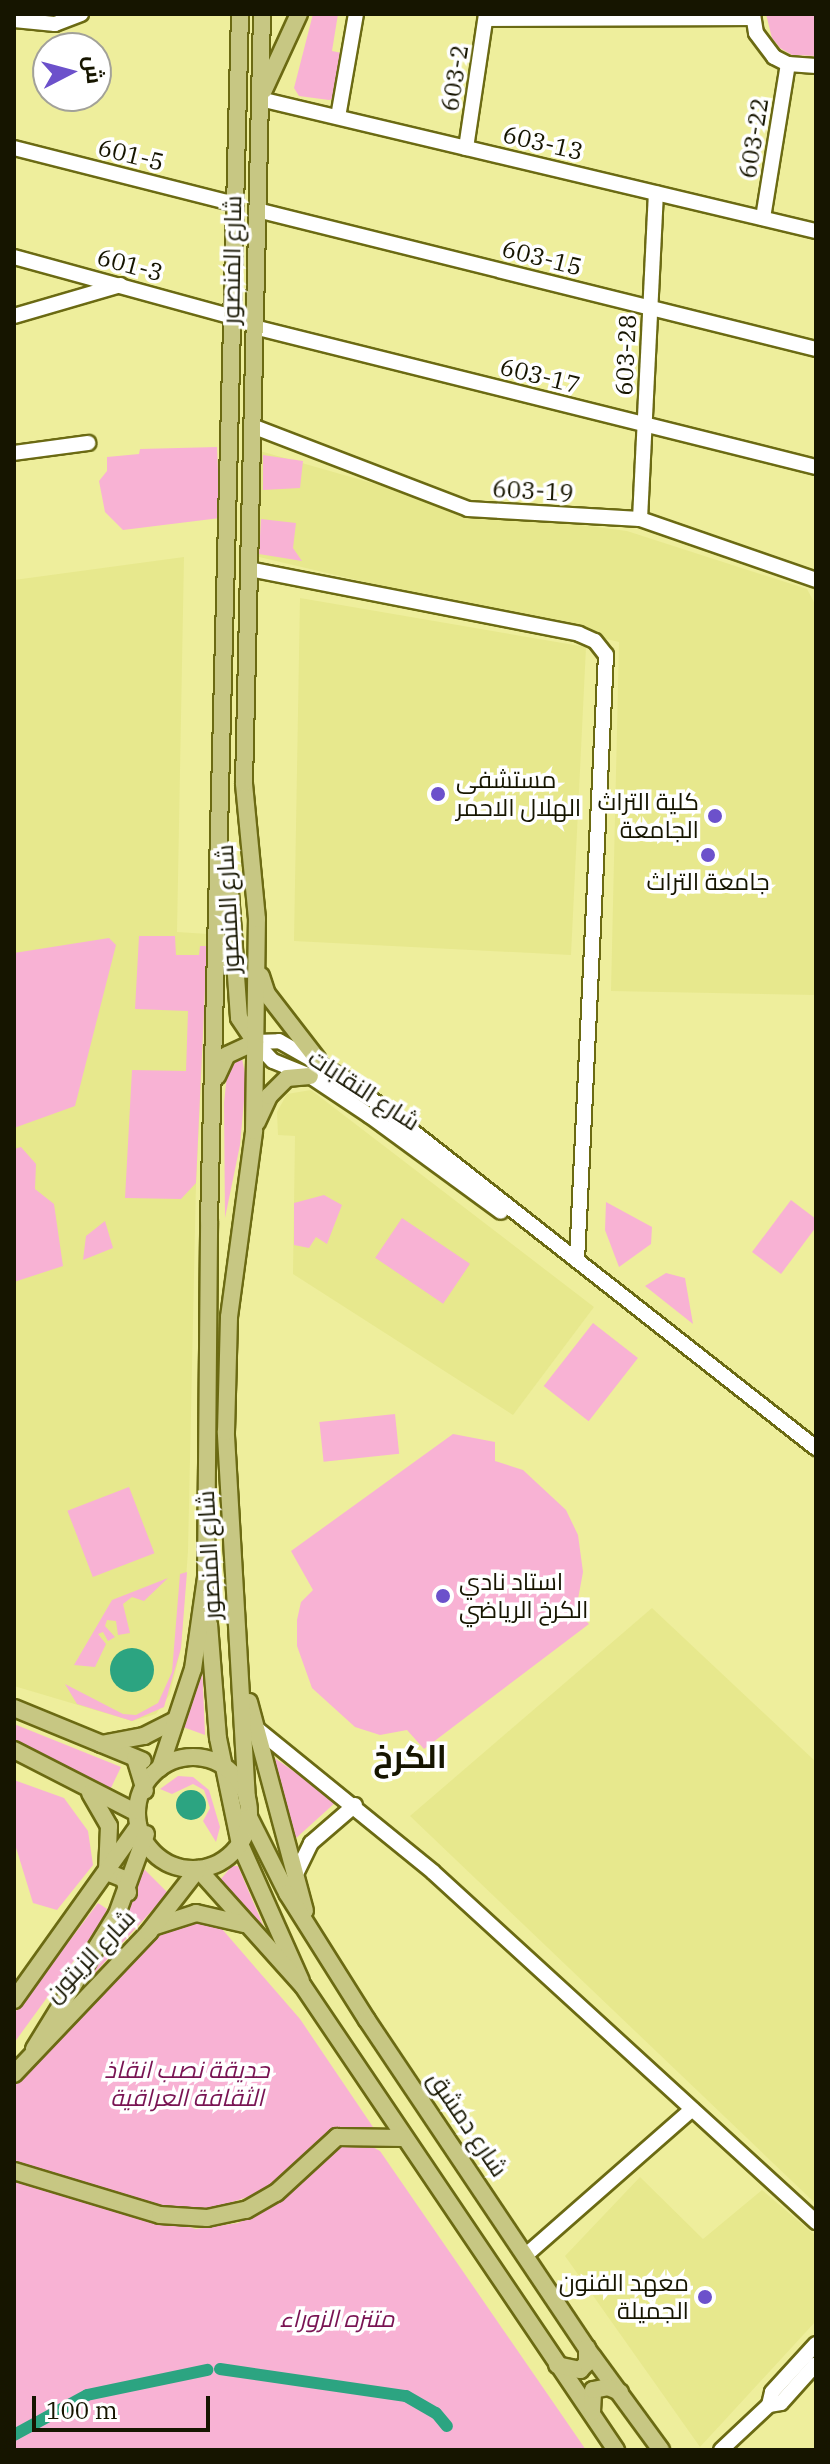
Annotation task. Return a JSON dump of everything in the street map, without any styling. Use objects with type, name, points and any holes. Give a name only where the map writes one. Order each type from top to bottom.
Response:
[{"type":"main road","name":"شارع المنصور","points":[[160,1768],[204,1624],[213,1089],[223,826],[240,14]]},
{"type":"main road","name":"شارع المنصور","points":[[248,1808],[226,1432],[229,1317],[241,1201],[254,1131],[255,879],[244,783],[262,14]]},
{"type":"main road","points":[[260,99],[299,14]]},
{"type":"main road","points":[[213,1089],[227,1055],[255,1042],[239,1018],[223,826]]},
{"type":"main road","points":[[257,964],[267,994],[318,1060]]},
{"type":"main road","points":[[254,1131],[276,1088],[293,1076],[310,1076]]},
{"type":"main road","points":[[206,1578],[223,1766],[240,1844],[303,1986],[402,2138],[616,2450]]},
{"type":"main road","points":[[239,1660],[310,1928]]},
{"type":"main road","points":[[14,1708],[160,1768]]},
{"type":"main road","points":[[99,1744],[144,1736],[175,1720]]},
{"type":"main road","points":[[14,1750],[86,1788],[137,1820],[145,1842],[167,1864],[198,1869],[223,1861],[240,1844],[248,1808]]},
{"type":"main road","points":[[144,1785],[160,1768],[193,1757],[223,1766]]},
{"type":"main road","points":[[34,2049],[128,1892],[145,1842],[144,1785],[135,1758]]},
{"type":"main road","name":"شارع دمشق","points":[[223,1766],[310,1928],[587,2348],[661,2450]]},
{"type":"main road","name":"شارع الزيتون","points":[[14,2000],[107,1872],[137,1820],[144,1785]]},
{"type":"main road","points":[[86,1788],[109,1826],[107,1872],[124,1879],[128,1892]]},
{"type":"main road","points":[[198,1869],[245,1925],[303,1986]]},
{"type":"main road","name":"شارع الزيتون","points":[[14,2074],[34,2049],[149,1932],[198,1869]]},
{"type":"main road","points":[[149,1932],[196,1913],[221,1915],[245,1925]]},
{"type":"main road","points":[[14,2171],[160,2215],[207,2218],[246,2210],[276,2193],[337,2137],[402,2138]]},
{"type":"main road","points":[[555,2364],[580,2370],[587,2363],[587,2348]]},
{"type":"main road","points":[[592,2413],[593,2390],[608,2387],[622,2393]]},
{"type":"street","points":[[14,20],[55,24],[81,14]]},
{"type":"street","points":[[338,117],[356,14]]},
{"type":"street","points":[[486,16],[753,16],[763,46],[788,64],[816,66]]},
{"type":"street","name":"603-2","points":[[466,148],[486,16]]},
{"type":"street","name":"603-22","points":[[763,218],[788,64]]},
{"type":"street","name":"603-13","points":[[260,99],[816,231]]},
{"type":"street","name":"601-5","points":[[14,148],[236,204]]},
{"type":"street","name":"603-28","points":[[640,519],[656,193]]},
{"type":"street","name":"603-15","points":[[257,210],[816,349]]},
{"type":"street","name":"601-3","points":[[14,257],[234,317]]},
{"type":"street","points":[[14,316],[121,285]]},
{"type":"street","name":"603-17","points":[[254,327],[816,467]]},
{"type":"street","name":"603-19","points":[[252,426],[468,509],[640,519],[816,580]]},
{"type":"street","points":[[14,453],[88,443]]},
{"type":"street","points":[[249,569],[579,634],[595,641],[606,655],[577,1260]]},
{"type":"street","name":"شارع النقابات","points":[[255,1042],[279,1041],[318,1060],[816,1448]]},
{"type":"street","name":"شارع النقابات","points":[[255,1042],[273,1061],[310,1076],[563,1258],[577,1260]]},
{"type":"street","points":[[256,1728],[355,1805],[816,2222]]},
{"type":"street","points":[[295,1877],[311,1843],[355,1805]]},
{"type":"street","points":[[526,2255],[692,2109]]},
{"type":"street","points":[[769,2405],[772,2392],[816,2344]]},
{"type":"street","points":[[721,2450],[769,2405],[781,2403],[816,2364]]},
{"type":"shaded area","name":"كلية التراث الجامعة","points":[[260,451],[466,510],[627,531],[807,589],[816,606],[816,995],[611,991],[619,642],[255,556]]},
{"type":"shaded area","points":[[184,557],[177,932],[208,934],[196,1183],[188,1551],[181,1648],[170,1694],[156,1714],[132,1721],[14,1686],[14,580]]},
{"type":"shaded area","name":"مستشفى الهلال الاحمر","points":[[300,598],[586,647],[571,955],[294,941]]},
{"type":"shaded area","points":[[311,1090],[594,1307],[513,1415],[293,1274],[295,1136],[278,1135],[277,1112],[287,1094]]},
{"type":"shaded area","points":[[652,1608],[816,1762],[816,2204],[410,1816]]},
{"type":"shaded area","points":[[132,1648],[147,1655],[154,1670],[147,1685],[132,1692],[117,1685],[110,1670],[117,1655]]},
{"type":"shaded area","points":[[191,1790],[202,1794],[206,1805],[202,1816],[191,1820],[180,1816],[176,1805],[180,1794]]},
{"type":"shaded area","name":"معهد الفنون الجميلة","points":[[640,2177],[703,2239],[762,2190],[816,2236],[816,2321],[700,2447],[565,2256]]},
{"type":"green space","points":[[313,14],[338,14],[332,51],[342,53],[335,98],[329,100],[299,96],[294,88]]},
{"type":"green space","points":[[766,14],[816,14],[816,56],[792,55],[780,48],[772,38]]},
{"type":"green space","points":[[217,447],[220,518],[123,530],[105,512],[99,481],[107,471],[107,457],[139,454],[140,449]]},
{"type":"green space","points":[[263,455],[303,461],[300,488],[263,490]]},
{"type":"green space","points":[[261,519],[296,523],[293,548],[302,561],[259,554]]},
{"type":"green space","points":[[139,936],[175,936],[176,955],[199,955],[200,946],[207,946],[196,1183],[181,1199],[125,1198],[132,1070],[186,1071],[188,1011],[135,1009]]},
{"type":"green space","points":[[109,938],[116,945],[75,1106],[14,1128],[14,953]]},
{"type":"green space","points":[[241,1054],[246,1078],[240,1145],[225,1218],[224,1103],[227,1075]]},
{"type":"green space","points":[[21,1147],[36,1164],[35,1189],[54,1204],[63,1266],[14,1282],[14,1149]]},
{"type":"green space","points":[[324,1195],[342,1205],[327,1244],[316,1237],[309,1248],[294,1245],[294,1203]]},
{"type":"green space","points":[[791,1200],[816,1219],[816,1227],[781,1274],[752,1252]]},
{"type":"green space","points":[[606,1202],[652,1227],[651,1244],[619,1267],[605,1230]]},
{"type":"green space","points":[[402,1218],[470,1264],[443,1304],[375,1258]]},
{"type":"green space","points":[[105,1221],[113,1248],[83,1260],[86,1236]]},
{"type":"green space","points":[[666,1273],[685,1278],[693,1324],[645,1286]]},
{"type":"green space","points":[[593,1323],[638,1358],[589,1421],[544,1386]]},
{"type":"green space","points":[[395,1414],[399,1454],[324,1462],[319,1422]]},
{"type":"green space","name":"استاد نادي الكرخ الرياضي","points":[[453,1434],[495,1442],[495,1461],[523,1470],[566,1510],[578,1535],[583,1572],[576,1610],[589,1624],[424,1749],[407,1730],[380,1735],[355,1727],[312,1688],[297,1646],[297,1620],[301,1602],[313,1590],[291,1551]]},
{"type":"green space","points":[[129,1487],[154,1553],[93,1577],[67,1511]]},
{"type":"green space","points":[[187,1572],[181,1648],[164,1707],[132,1721],[77,1704],[65,1684],[123,1714],[136,1715],[158,1703],[172,1672],[180,1574]]},
{"type":"green space","points":[[168,1578],[144,1601],[132,1597],[123,1604],[130,1633],[118,1635],[116,1621],[107,1620],[105,1626],[115,1637],[108,1641],[103,1632],[98,1634],[106,1644],[95,1667],[74,1665],[112,1600]]},
{"type":"green space","points":[[202,1664],[205,1735],[183,1727]]},
{"type":"green space","points":[[14,1724],[121,1767],[109,1792],[14,1742]]},
{"type":"green space","points":[[273,1757],[337,1801],[294,1840]]},
{"type":"green space","points":[[178,1776],[193,1777],[209,1790],[220,1827],[216,1842],[203,1821],[210,1808],[204,1790],[193,1784],[172,1794],[160,1789]]},
{"type":"green space","points":[[14,1780],[64,1798],[88,1831],[93,1865],[57,1910],[33,1903],[14,1841]]},
{"type":"green space","points":[[232,1866],[238,1866],[269,1939],[220,1880]]},
{"type":"green space","points":[[144,1869],[168,1893],[82,1987],[126,1913]]},
{"type":"green space","points":[[98,1903],[107,1909],[102,1922],[14,2043],[14,2014]]},
{"type":"green space","name":"حديقة نصب انقاذ الثقافة العراقية","points":[[182,1920],[216,1922],[300,2019],[373,2127],[329,2133],[265,2191],[206,2211],[146,2206],[78,2180],[14,2166],[14,2086],[112,1978],[165,1928]]},
{"type":"green space","name":"متنزه الزوراء","points":[[363,2142],[380,2151],[586,2450],[14,2450],[14,2182],[196,2229],[238,2223],[270,2207],[337,2144]]},
{"type":"waterway","points":[[220,2369],[406,2396],[436,2413],[447,2426]]},
{"type":"waterway","points":[[14,2435],[87,2395],[207,2370]]},
{"type":"place","name":"مستشفى الهلال الاحمر","points":[[438,794]]},
{"type":"place","name":"كلية التراث الجامعة","points":[[715,816]]},
{"type":"place","name":"جامعة التراث","points":[[708,855]]},
{"type":"place","name":"استاد نادي الكرخ الرياضي","points":[[443,1596]]},
{"type":"place","name":"معهد الفنون الجميلة","points":[[705,2297]]},
{"type":"district","name":"الكرخ","points":[[410,1756]]}]
